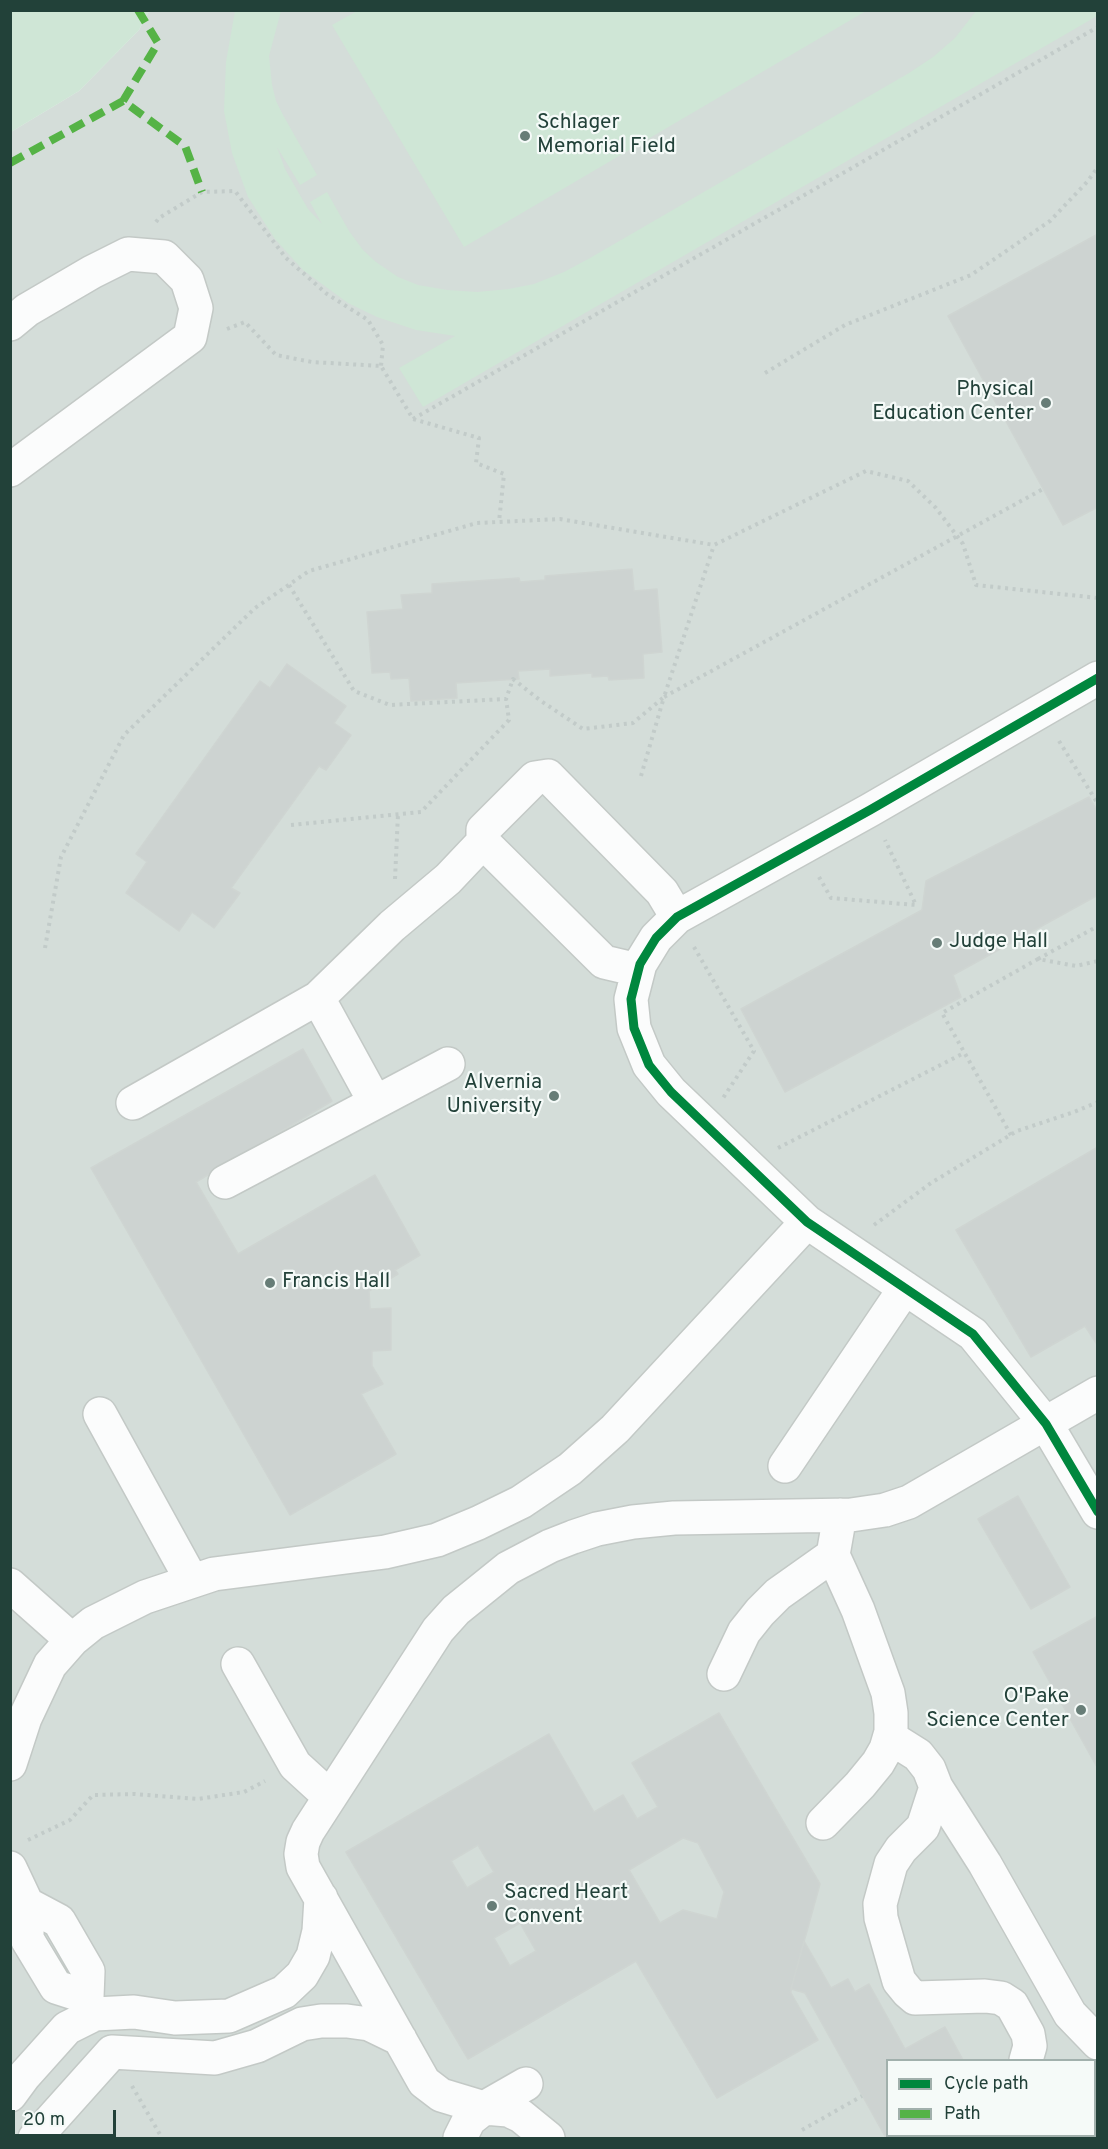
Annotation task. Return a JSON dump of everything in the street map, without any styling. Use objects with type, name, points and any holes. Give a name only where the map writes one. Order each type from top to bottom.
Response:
[{"type":"street","points":[[10,324],[92,272],[128,254],[164,257],[187,280],[196,308],[190,338],[12,466]]},
{"type":"street","points":[[1098,678],[870,810],[677,917],[656,938],[638,970],[631,999],[634,1028],[649,1065],[671,1092],[807,1222],[973,1334],[1046,1424],[1098,1512]]},
{"type":"street","points":[[133,1103],[318,998],[392,926],[448,879],[483,842],[483,830],[535,778],[548,776],[662,892],[677,917]]},
{"type":"street","points":[[483,842],[604,962],[638,970]]},
{"type":"street","points":[[318,998],[375,1102]]},
{"type":"street","points":[[225,1182],[448,1064]]},
{"type":"street","points":[[10,1764],[25,1718],[50,1665],[72,1640],[93,1623],[145,1597],[214,1574],[385,1552],[437,1540],[521,1502],[570,1470],[615,1429],[807,1222]]},
{"type":"street","points":[[785,1466],[905,1288]]},
{"type":"street","points":[[548,2139],[508,2110],[484,2108],[433,2091],[424,2082],[303,1867],[301,1854],[308,1831],[438,1630],[456,1610],[508,1568],[573,1537],[633,1522],[698,1517],[867,1514],[909,1502],[1098,1393]]},
{"type":"street","points":[[100,1414],[192,1581]]},
{"type":"street","points":[[823,1823],[872,1770],[891,1738],[888,1693],[858,1610],[833,1555],[840,1515]]},
{"type":"street","points":[[724,1674],[744,1632],[760,1612],[778,1594],[833,1555]]},
{"type":"street","points":[[10,1585],[72,1640]]},
{"type":"street","points":[[238,1664],[295,1765],[330,1797]]},
{"type":"street","points":[[891,1738],[918,1755],[929,1769],[936,1787],[985,1864],[1070,2014],[1098,2043]]},
{"type":"street","points":[[936,1787],[923,1827],[901,1849],[891,1864],[882,1894],[881,1918],[893,1967],[899,1981],[915,1998],[985,1996],[1001,1998],[1012,2006],[1020,2017],[1028,2034],[1028,2053]]},
{"type":"street","points":[[15,1856],[27,1904],[27,1939],[56,1987],[91,2006],[175,2018],[229,2016],[284,1992],[302,1975],[312,1956],[319,1931],[321,1898]]},
{"type":"street","points":[[284,1992],[302,2024]]},
{"type":"street","points":[[91,2006],[112,2052]]},
{"type":"street","points":[[10,2095],[67,2028],[91,2006]]},
{"type":"street","points":[[1028,2053],[1070,2014]]},
{"type":"street","points":[[112,2052],[215,2058],[257,2046],[302,2024],[321,2021],[369,2024],[400,2039]]},
{"type":"street","points":[[35,2139],[112,2052]]},
{"type":"street","points":[[460,2139],[469,2120],[484,2108],[526,2084]]},
{"type":"path","points":[[413,419],[1098,27]]},
{"type":"path","points":[[765,373],[844,325],[971,275],[1050,221],[1098,167]]},
{"type":"path","points":[[128,254],[159,218],[176,207],[202,192],[236,190],[286,258],[327,294],[368,320],[383,345],[381,366],[413,419],[479,438],[476,463],[504,474],[500,522]]},
{"type":"path","points":[[190,338],[219,332],[245,322],[276,355],[312,362],[381,366]]},
{"type":"path","points":[[45,948],[61,857],[124,735],[255,608],[309,571],[477,523],[560,519],[714,545],[866,471],[908,481],[936,508],[963,544],[976,585],[1098,598]]},
{"type":"path","points":[[291,825],[421,812],[509,720],[506,699],[513,678],[541,701],[583,729],[633,723],[664,697],[1043,489]]},
{"type":"path","points":[[641,776],[664,697],[714,545]]},
{"type":"path","points":[[289,585],[354,691],[390,705],[506,699]]},
{"type":"path","points":[[1042,710],[1098,804]]},
{"type":"path","points":[[802,848],[831,898],[916,905],[870,810]]},
{"type":"path","points":[[392,926],[398,814]]},
{"type":"path","points":[[677,917],[754,1051],[705,1126]]},
{"type":"path","points":[[1011,1135],[942,1013],[1098,926]]},
{"type":"path","points":[[1038,959],[1076,966],[1098,961]]},
{"type":"path","points":[[746,1165],[964,1053]]},
{"type":"path","points":[[845,1248],[931,1183],[1011,1135],[1098,1102]]},
{"type":"path","points":[[15,1856],[70,1820],[93,1795],[134,1794],[198,1799],[244,1792],[295,1765]]},
{"type":"path","points":[[112,2052],[162,2139]]},
{"type":"path","points":[[802,2130],[862,2096]]},
{"type":"shaded area","name":"Alvernia University","points":[[149,11],[1097,11],[1097,2138],[11,2138],[11,132],[79,91],[139,30]]},
{"type":"green space","points":[[11,10],[149,11],[139,30],[79,91],[11,132]]},
{"type":"green space","points":[[1097,10],[1097,16],[423,407],[399,368],[455,336],[416,330],[377,317],[348,303],[303,270],[275,239],[248,197],[232,153],[224,111],[226,62],[235,11],[281,11],[269,56],[272,85],[283,115],[317,175],[300,185],[277,147],[285,169],[308,209],[322,224],[310,202],[327,192],[349,231],[363,250],[398,277],[418,285],[477,292],[509,289],[534,284],[590,258],[909,73],[955,38],[976,11]]},
{"type":"green space","name":"Schlager Memorial Field","points":[[357,11],[866,11],[464,247],[332,25]]},
{"type":"building","name":"Physical Education Center","points":[[1098,234],[1098,507],[1063,525],[948,316]]},
{"type":"building","points":[[632,569],[634,591],[657,589],[662,652],[643,654],[644,678],[609,680],[608,676],[592,677],[592,673],[550,676],[550,669],[518,671],[519,679],[456,683],[457,698],[411,701],[409,678],[391,679],[390,672],[372,673],[367,612],[403,609],[401,595],[432,593],[432,584],[519,578],[520,582],[545,580],[545,576]]},
{"type":"building","points":[[287,664],[346,706],[334,723],[351,735],[326,770],[319,766],[231,888],[240,893],[214,928],[192,912],[179,931],[126,893],[147,862],[136,854],[260,681],[270,688]]},
{"type":"building","name":"Judge Hall","points":[[1089,797],[1098,812],[1098,895],[953,975],[961,997],[785,1092],[741,1009],[922,910],[926,881]]},
{"type":"building","name":"Francis Hall","points":[[303,1049],[332,1101],[196,1182],[238,1254],[375,1175],[420,1255],[395,1270],[398,1274],[369,1291],[370,1309],[391,1308],[391,1350],[372,1351],[372,1366],[383,1384],[361,1394],[396,1454],[290,1515],[91,1168]]},
{"type":"building","points":[[1098,1147],[1098,1346],[1085,1326],[1031,1357],[956,1230]]},
{"type":"building","points":[[1018,1496],[1070,1587],[1031,1609],[978,1519]]},
{"type":"building","name":"O'Pake Science Center","points":[[1098,1616],[1098,1769],[1033,1652]]},
{"type":"building","points":[[719,1713],[820,1884],[791,1989],[791,1993],[818,2040],[717,2098],[636,1961],[468,2059],[346,1852],[549,1734],[594,1812],[623,1795],[637,1819],[658,1807],[632,1763]],"holes":[[[683,1838],[698,1843],[724,1892],[717,1919],[683,1910],[660,1923],[629,1870]],[[478,1845],[494,1872],[467,1888],[451,1861]],[[520,1923],[536,1951],[510,1966],[494,1938]]]},
{"type":"building","points":[[804,1941],[831,1988],[848,1979],[855,1992],[869,1984],[905,2049],[945,2027],[962,2059],[886,2059],[886,2137],[957,2138],[886,2138],[805,1993],[791,1989]]},
{"type":"marked path","points":[[123,101],[158,43],[138,10]]},
{"type":"marked path","points":[[10,163],[123,101],[185,146],[202,192]]},
{"type":"cycle path","points":[[1098,678],[870,810],[677,917],[656,938],[640,964],[631,999],[634,1028],[649,1065],[671,1092],[807,1222],[973,1334],[1046,1424],[1098,1512]]},
{"type":"place","name":"Schlager Memorial Field","points":[[525,136]]},
{"type":"place","name":"Physical Education Center","points":[[1046,403]]},
{"type":"place","name":"Judge Hall","points":[[937,943]]},
{"type":"place","name":"Alvernia University","points":[[554,1096]]},
{"type":"place","name":"Francis Hall","points":[[270,1283]]},
{"type":"place","name":"O'Pake Science Center","points":[[1081,1710]]},
{"type":"place","name":"Sacred Heart Convent","points":[[492,1906]]}]
